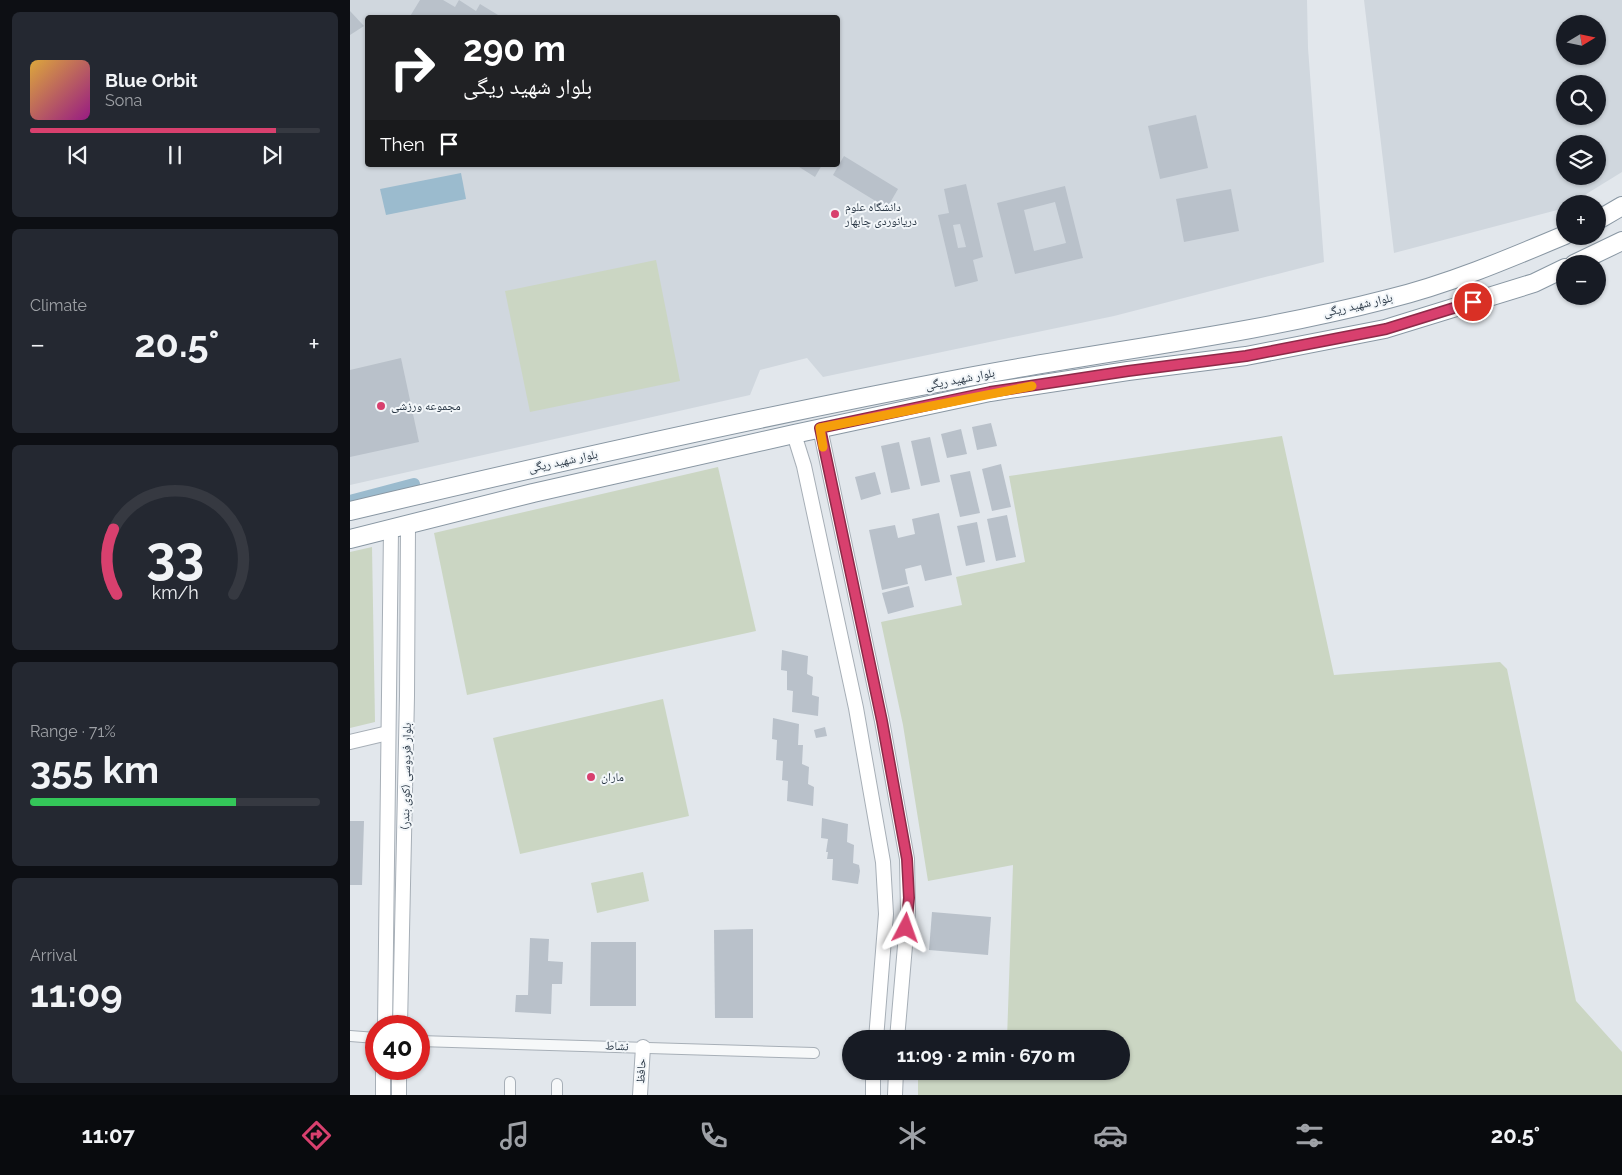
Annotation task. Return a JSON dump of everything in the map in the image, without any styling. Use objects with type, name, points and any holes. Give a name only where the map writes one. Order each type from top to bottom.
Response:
[{"type":"highway","points":[[1606,215],[1622,206]]},
{"type":"highway","name":"بلوار شهید ریگی","points":[[350,512],[529,469],[808,409],[1000,371],[1249,329],[1389,299],[1453,279],[1556,239]]},
{"type":"highway","points":[[1593,255],[1622,241]]},
{"type":"highway","name":"بلوار شهید ریگی","points":[[350,539],[397,534],[533,493],[820,428],[990,392],[1128,371],[1246,356],[1386,329],[1534,283],[1556,272]]},
{"type":"street","points":[[820,428],[882,721],[907,859],[908,911],[898,1030]]},
{"type":"street","points":[[794,434],[804,466],[856,708],[883,862],[886,914],[877,1030]]},
{"type":"street","points":[[804,466],[826,462]]},
{"type":"street","name":"بلوار فردوسی (کوی بندر)","points":[[397,534],[408,547],[400,1015]]},
{"type":"street","name":"بلوار فردوسی (کوی بندر)","points":[[384,1015],[388,695],[397,534]]},
{"type":"street","points":[[388,695],[407,696]]},
{"type":"street","points":[[350,742],[388,733]]},
{"type":"street","points":[[883,862],[907,859]]},
{"type":"street","points":[[350,1036],[365,1037]]},
{"type":"street","name":"نشاط","points":[[430,1041],[814,1053]]},
{"type":"street","name":"حافظ","points":[[640,1095],[642,1047]]},
{"type":"street","points":[[383,1095],[384,1080]]},
{"type":"street","points":[[398,1095],[399,1080]]},
{"type":"street","points":[[873,1080],[873,1095]]},
{"type":"street","points":[[894,1095],[895,1080]]},
{"type":"street","points":[[510,1082],[510,1095]]},
{"type":"shaded area","name":"دانشگاه علوم دریانوردی چابهار","points":[[350,0],[1307,0],[1308,48],[1324,262],[1114,316],[823,377],[807,358],[760,370],[750,395],[350,485]]},
{"type":"shaded area","points":[[1364,0],[1622,0],[1622,172],[1606,182],[1606,135],[1556,135],[1556,185],[1601,185],[1585,195],[1556,195],[1556,210],[1394,253]]},
{"type":"green space","points":[[656,260],[680,381],[530,412],[505,291]]},
{"type":"green space","points":[[1282,436],[1334,675],[1500,662],[1507,669],[1576,1001],[1622,1052],[1622,1095],[918,1095],[918,1080],[1130,1080],[1130,1030],[1007,1030],[1013,865],[928,881],[903,725],[881,622],[962,605],[956,577],[1025,562],[1009,476]]},
{"type":"green space","points":[[718,467],[756,631],[467,695],[434,533]]},
{"type":"green space","points":[[372,547],[375,722],[350,728],[350,552]]},
{"type":"green space","name":"ماران","points":[[663,699],[689,816],[520,854],[493,738]]},
{"type":"green space","points":[[643,872],[649,901],[597,913],[591,883]]},
{"type":"water","points":[[461,173],[466,199],[386,215],[380,189]]},
{"type":"building","points":[[420,0],[443,0],[455,7],[459,0],[476,11],[480,4],[498,15],[411,15]]},
{"type":"building","points":[[350,11],[364,26],[350,35]]},
{"type":"building","points":[[1196,115],[1208,168],[1160,179],[1148,126]]},
{"type":"building","points":[[844,156],[898,189],[887,208],[833,175],[838,167],[840,167]]},
{"type":"building","points":[[799,167],[821,167],[815,177]]},
{"type":"building","points":[[966,184],[983,257],[973,260],[978,281],[955,287],[938,215],[949,213],[944,189]],"holes":[[[960,224],[966,247],[958,248],[953,225]]]},
{"type":"building","points":[[1065,186],[1083,258],[1015,274],[997,203]],"holes":[[[1055,202],[1066,243],[1034,251],[1024,210]]]},
{"type":"building","points":[[1231,189],[1239,231],[1184,242],[1176,199]]},
{"type":"building","name":"مجموعه ورزشی","points":[[401,358],[419,442],[350,457],[350,370]]},
{"type":"building","points":[[991,423],[997,446],[977,450],[972,427]]},
{"type":"building","points":[[961,429],[967,454],[947,458],[941,434]]},
{"type":"building","points":[[930,437],[940,482],[921,486],[911,441]]},
{"type":"building","points":[[899,442],[910,489],[891,493],[881,446]]},
{"type":"building","points":[[1001,464],[1011,507],[992,511],[982,469]]},
{"type":"building","points":[[970,471],[980,513],[960,517],[950,475]]},
{"type":"building","points":[[875,472],[881,494],[861,500],[855,477]]},
{"type":"building","points":[[939,513],[952,575],[925,581],[921,565],[905,569],[908,584],[882,590],[869,530],[895,525],[898,538],[915,534],[912,519]]},
{"type":"building","points":[[1007,515],[1016,557],[996,561],[987,519]]},
{"type":"building","points":[[977,522],[985,562],[966,566],[957,526]]},
{"type":"building","points":[[909,586],[914,607],[888,614],[882,593]]},
{"type":"building","points":[[782,650],[808,656],[807,674],[813,677],[812,695],[819,697],[818,716],[792,712],[793,691],[787,690],[787,671],[781,670]]},
{"type":"building","points":[[773,718],[799,724],[798,745],[803,745],[802,764],[809,767],[808,784],[814,787],[813,806],[787,801],[788,781],[782,780],[783,761],[776,760],[777,740],[772,739]]},
{"type":"building","points":[[825,727],[827,736],[816,738],[814,730]]},
{"type":"building","points":[[822,818],[848,824],[847,842],[854,845],[853,863],[859,865],[860,871],[858,884],[832,880],[833,859],[827,859],[828,839],[821,838]]},
{"type":"building","points":[[350,821],[364,821],[362,885],[350,885]]},
{"type":"building","points":[[932,912],[991,917],[988,955],[929,950]]},
{"type":"building","points":[[753,929],[753,1018],[715,1018],[714,930]]},
{"type":"building","points":[[530,938],[549,939],[548,961],[563,962],[562,984],[552,984],[551,1014],[515,1012],[516,995],[528,995]]},
{"type":"building","points":[[591,942],[636,942],[636,1006],[590,1006]]},
{"type":"waterway","points":[[350,501],[414,484]]},
{"type":"slow traffic","points":[[823,447],[820,428],[990,392],[1032,386]]},
{"type":"place","name":"دانشگاه علوم دریانوردی چابهار","points":[[835,214]]},
{"type":"place","name":"مجموعه ورزشی","points":[[381,406]]},
{"type":"place","name":"ماران","points":[[591,777]]},
{"type":"route","points":[[906,928],[909,898],[907,859],[882,721],[820,428],[990,392],[1128,371],[1246,356],[1386,329],[1473,302]]}]
